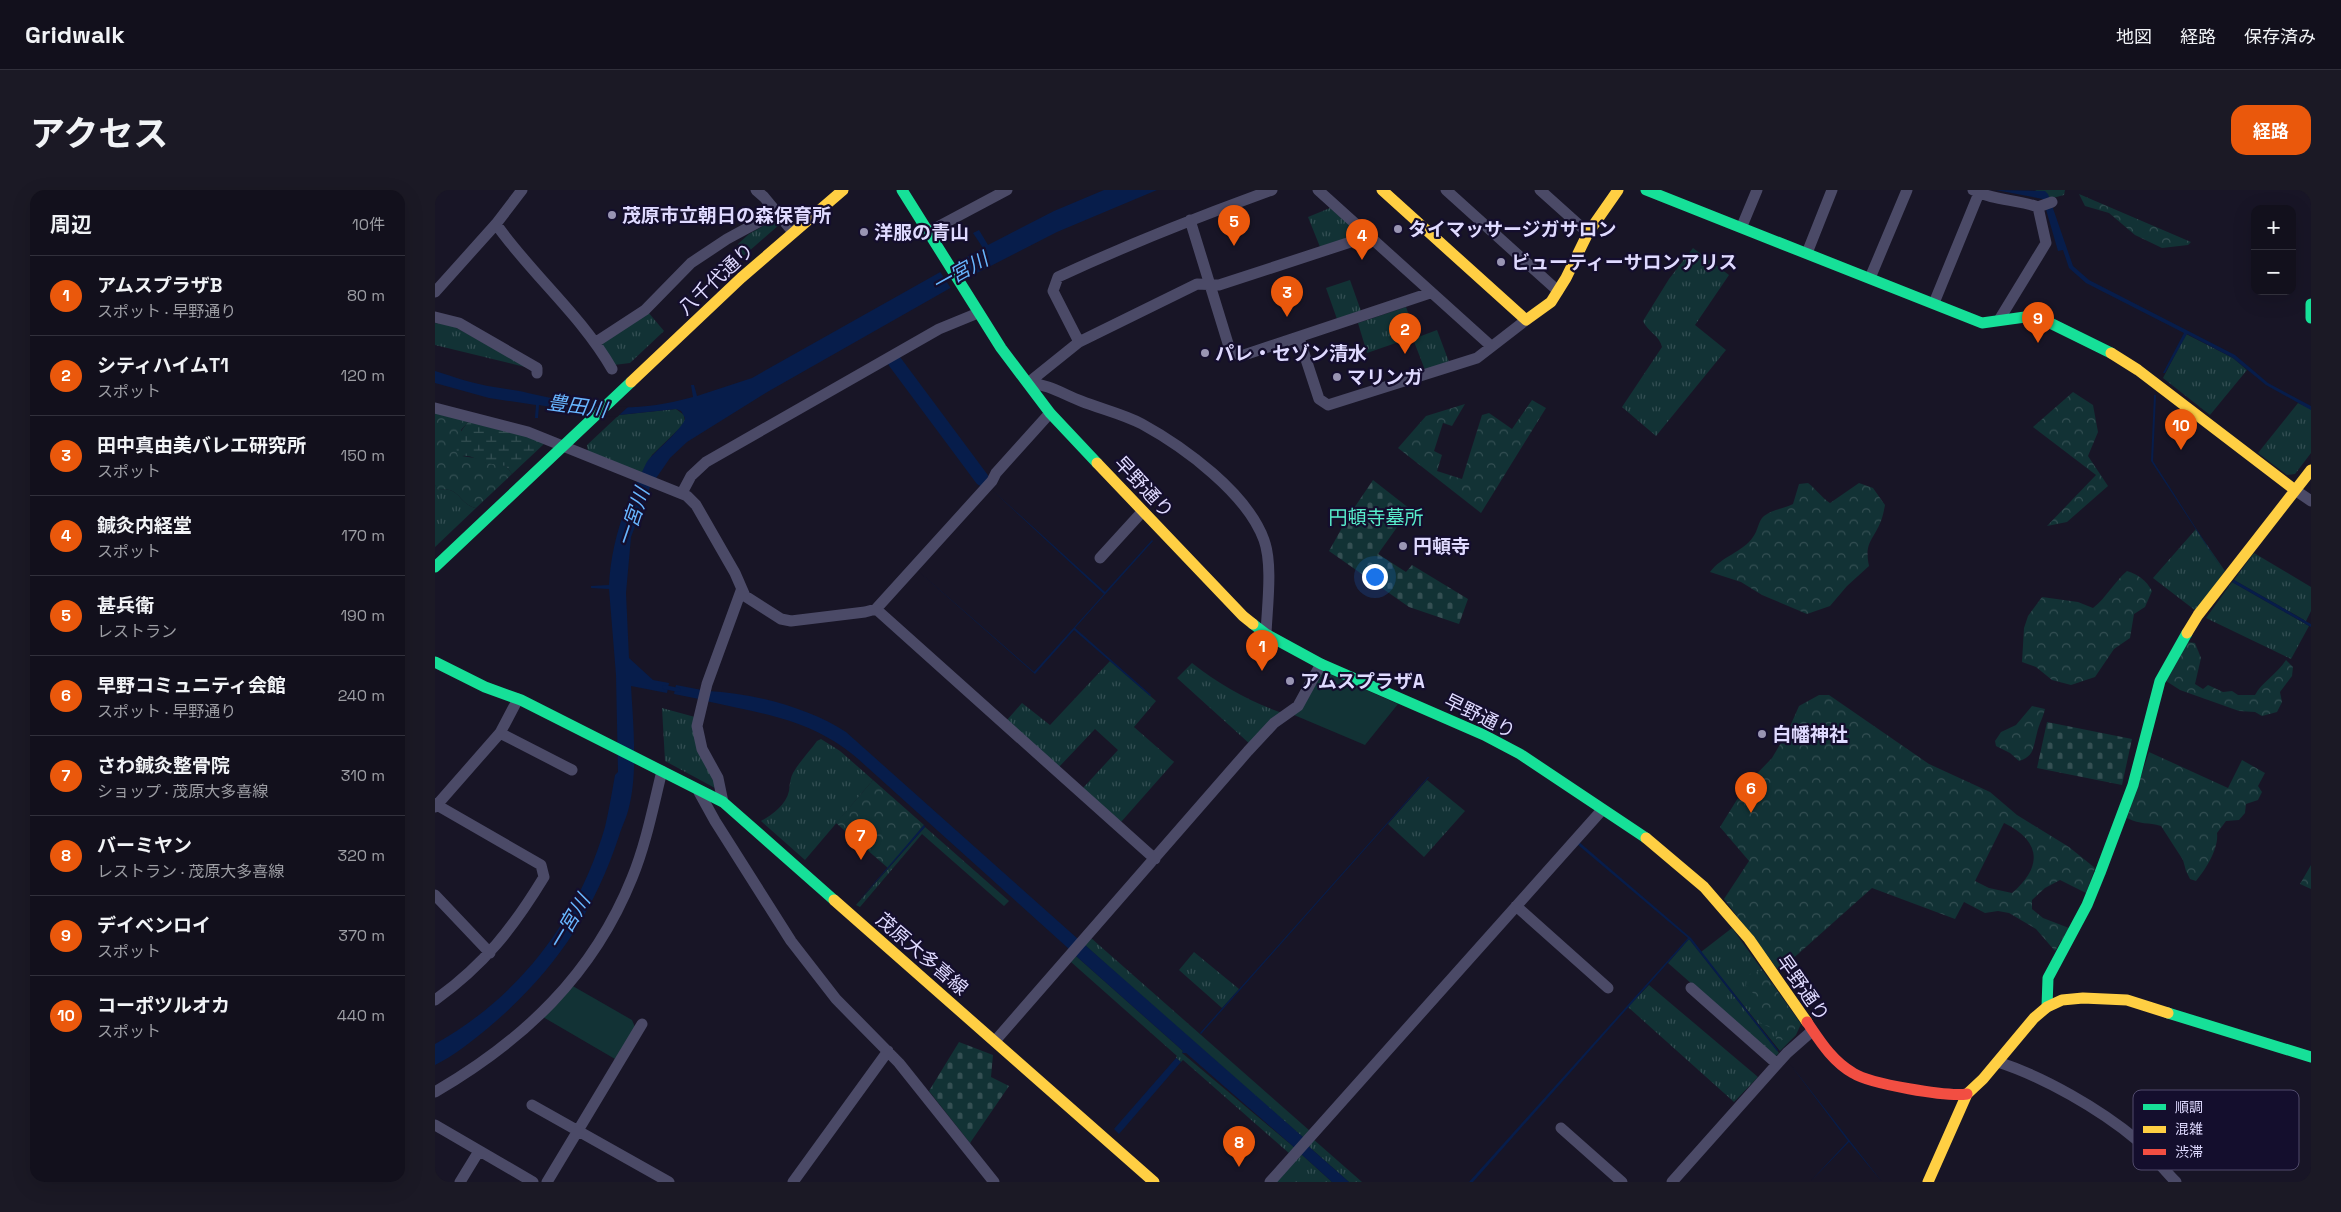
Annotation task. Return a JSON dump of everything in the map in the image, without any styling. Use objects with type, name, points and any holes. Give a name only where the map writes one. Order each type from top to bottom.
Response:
[{"type":"street","points":[[435,292],[496,224],[522,190]]},
{"type":"street","points":[[756,190],[793,232]]},
{"type":"street","name":"八千代通り","points":[[567,442],[793,232],[843,190]]},
{"type":"street","points":[[902,190],[931,236],[1007,190]]},
{"type":"street","points":[[1079,342],[1053,292],[1058,277],[1190,220],[1272,190]]},
{"type":"street","points":[[1318,190],[1491,346]]},
{"type":"street","points":[[1382,190],[1526,320]]},
{"type":"street","points":[[1446,190],[1558,291]]},
{"type":"street","points":[[1540,190],[1588,233]]},
{"type":"street","points":[[1299,338],[1319,400],[1328,405],[1477,358],[1551,302],[1588,233],[1617,190]]},
{"type":"street","points":[[1646,190],[1742,226],[1982,323],[1999,320],[2040,318],[2109,352],[2138,370],[2311,501]]},
{"type":"street","points":[[1742,226],[1757,190]]},
{"type":"street","points":[[1807,252],[1832,190]]},
{"type":"street","points":[[1870,278],[1907,190]]},
{"type":"street","points":[[1934,303],[1976,192],[1997,199],[2044,205],[2046,244],[1999,320]]},
{"type":"street","points":[[596,342],[645,310],[691,263],[775,213]]},
{"type":"street","points":[[1190,220],[1230,350],[1241,356],[1430,293]]},
{"type":"street","points":[[496,224],[520,256],[596,342],[612,369]]},
{"type":"street","name":"早野通り","points":[[931,236],[1001,348],[1051,413],[1142,512],[1243,616],[1266,634],[1321,664],[1483,735],[1520,754],[1644,836],[1704,887],[1749,940],[1829,1055],[1854,1074],[1872,1080],[1944,1095],[1967,1094]]},
{"type":"street","points":[[1028,382],[1079,342],[1197,284],[1219,286],[1369,236]]},
{"type":"street","points":[[2311,304],[2311,318]]},
{"type":"street","points":[[681,493],[691,476],[706,462],[939,329],[977,311]]},
{"type":"street","points":[[435,317],[459,324],[537,368],[537,373]]},
{"type":"street","points":[[1028,382],[1044,384],[1080,401],[1142,424],[1200,464],[1235,494],[1264,540],[1268,575],[1266,634]]},
{"type":"street","points":[[435,408],[567,442],[612,466],[687,496],[696,505],[735,573],[741,590],[751,601],[785,621],[851,614],[876,608],[955,523],[1051,413]]},
{"type":"street","points":[[435,567],[567,442]]},
{"type":"street","points":[[2047,1007],[2048,978],[2087,905],[2133,785],[2160,681],[2198,615],[2311,470]]},
{"type":"street","points":[[1100,558],[1142,512]]},
{"type":"street","points":[[723,802],[718,778],[699,740],[697,726],[707,684],[741,590]]},
{"type":"street","points":[[876,608],[1155,859]]},
{"type":"street","points":[[435,662],[485,687]]},
{"type":"street","points":[[995,1041],[1248,751],[1275,722],[1298,706],[1321,664]]},
{"type":"street","points":[[435,674],[485,687],[518,699],[500,733],[436,806],[541,865],[544,877],[518,920],[490,953],[459,983],[435,1000]]},
{"type":"street","name":"茂原大多喜線","points":[[518,699],[723,802],[1154,1182]]},
{"type":"street","points":[[500,733],[572,770]]},
{"type":"street","points":[[435,1092],[511,1042],[548,1008],[588,960],[616,913],[633,876],[643,848],[659,770]]},
{"type":"street","points":[[698,790],[715,821],[791,941],[836,999],[888,1051],[994,1182]]},
{"type":"street","points":[[1270,1182],[1602,810]]},
{"type":"street","points":[[435,895],[490,953]]},
{"type":"street","points":[[1516,906],[1608,988]]},
{"type":"street","points":[[1691,988],[1777,1064]]},
{"type":"street","points":[[1928,1182],[1967,1094],[1976,1087],[2034,1018],[2047,1007],[2062,1000],[2083,998],[2127,1000],[2311,1056]]},
{"type":"street","points":[[547,1182],[642,1024]]},
{"type":"street","points":[[1672,1182],[1777,1064],[1812,1030]]},
{"type":"street","points":[[795,1181],[888,1051]]},
{"type":"street","points":[[1998,1062],[2028,1072],[2108,1118],[2133,1137]]},
{"type":"street","points":[[532,1105],[669,1182]]},
{"type":"street","points":[[435,1125],[533,1182]]},
{"type":"street","points":[[1561,1128],[1622,1182]]},
{"type":"street","points":[[460,1182],[479,1151]]},
{"type":"street","points":[[2165,1170],[2176,1182]]},
{"type":"green space","points":[[2035,190],[2065,190],[2064,195],[2049,199]]},
{"type":"green space","points":[[2079,194],[2191,242],[2188,245],[2162,248],[2135,235],[2109,213],[2085,206]]},
{"type":"green space","points":[[1330,208],[1351,226],[1349,238],[1320,247],[1308,217]]},
{"type":"green space","points":[[774,220],[779,225],[740,259],[738,244],[749,234]]},
{"type":"green space","points":[[1693,248],[1729,275],[1695,325],[1726,350],[1656,436],[1622,407],[1662,347],[1659,340],[1643,321],[1669,279]]},
{"type":"green space","points":[[1350,280],[1361,311],[1337,319],[1326,288]]},
{"type":"green space","points":[[1406,307],[1416,336],[1367,353],[1358,323]]},
{"type":"green space","points":[[648,312],[664,331],[630,363],[614,365],[602,345],[603,342]]},
{"type":"green space","points":[[435,323],[453,326],[529,368],[435,345]]},
{"type":"green space","points":[[1437,330],[1449,362],[1425,370],[1413,339]]},
{"type":"green space","points":[[2186,334],[2233,358],[2247,370],[2210,415],[2163,378]]},
{"type":"green space","points":[[2073,392],[2093,405],[2098,432],[2088,456],[2108,486],[2067,522],[2047,526],[2096,475],[2033,427]]},
{"type":"green space","points":[[1532,400],[1546,408],[1481,513],[1398,448],[1426,416],[1465,404],[1452,426],[1443,423],[1434,451],[1442,455],[1437,471],[1462,479],[1482,415],[1489,413],[1512,429]]},
{"type":"green space","points":[[2298,403],[2311,409],[2311,453],[2295,474],[2287,475],[2258,453]]},
{"type":"green space","points":[[676,409],[684,415],[685,423],[652,455],[642,473],[588,452],[587,445],[619,415]]},
{"type":"green space","points":[[435,412],[469,421],[461,430],[462,456],[481,459],[486,463],[493,462],[506,466],[512,474],[476,508],[465,503],[451,490],[438,490],[435,485]]},
{"type":"green space","points":[[469,421],[493,425],[545,443],[512,474],[506,466],[486,463],[469,456],[458,457],[456,446],[458,438]]},
{"type":"green space","name":"円頓寺墓所","points":[[1373,480],[1410,509],[1378,554],[1406,572],[1412,565],[1468,599],[1459,624],[1409,607],[1329,551],[1348,517]]},
{"type":"green space","points":[[1808,483],[1830,503],[1859,483],[1873,488],[1885,505],[1881,521],[1868,546],[1869,566],[1847,586],[1830,606],[1807,614],[1762,595],[1741,582],[1710,572],[1720,562],[1749,542],[1755,535],[1764,516],[1793,504],[1799,484]]},
{"type":"green space","points":[[435,485],[438,490],[451,490],[465,503],[476,508],[435,547]]},
{"type":"green space","points":[[2196,529],[2225,571],[2196,611],[2153,578]]},
{"type":"green space","points":[[2254,553],[2311,587],[2311,611],[2306,621],[2234,580]]},
{"type":"green space","points":[[2127,571],[2142,578],[2152,591],[2145,607],[2134,614],[2130,638],[2114,649],[2095,677],[2071,685],[2052,680],[2036,667],[2022,662],[2024,628],[2028,616],[2042,597],[2078,602],[2093,608]]},
{"type":"green space","points":[[2232,582],[2309,626],[2291,659],[2206,618]]},
{"type":"green space","points":[[2188,642],[2195,643],[2201,658],[2195,684],[2203,689],[2208,685],[2223,692],[2232,691],[2238,695],[2255,695],[2286,660],[2293,667],[2292,676],[2280,692],[2282,702],[2277,712],[2262,716],[2255,712],[2239,711],[2180,690],[2166,681]]},
{"type":"green space","points":[[1110,661],[1156,701],[1134,727],[1174,762],[1121,822],[1083,788],[1118,750],[1095,729],[1059,767],[1007,720],[1022,703],[1050,725]]},
{"type":"green space","points":[[1192,663],[1235,692],[1282,713],[1251,745],[1177,678]]},
{"type":"green space","points":[[1321,670],[1398,704],[1365,745],[1294,715]]},
{"type":"green space","points":[[1819,695],[1829,695],[1929,764],[1990,792],[2017,815],[2069,847],[2095,868],[2086,893],[2060,880],[2045,888],[2032,900],[2032,909],[2043,918],[2069,928],[2055,951],[2036,929],[2009,913],[1998,911],[1985,913],[1964,902],[1955,919],[1872,888],[1779,971],[1724,899],[1749,861],[1720,827],[1746,785],[1772,758],[1788,731],[1799,706]],"holes":[[[2004,823],[2025,837],[2031,846],[2033,854],[2033,863],[2022,883],[2012,893],[1989,888],[1975,881]]]},
{"type":"green space","points":[[2032,706],[2045,709],[2031,754],[2019,761],[2010,753],[1996,746],[1995,741],[2001,732],[2016,725]]},
{"type":"green space","points":[[662,708],[695,717],[716,781],[715,788],[665,761]]},
{"type":"green space","points":[[2047,722],[2132,739],[2122,785],[2037,768]]},
{"type":"green space","points":[[821,739],[840,751],[873,780],[805,860],[761,821],[774,813],[785,801],[793,773],[817,741]]},
{"type":"green space","points":[[2149,752],[2228,788],[2242,760],[2265,773],[2258,786],[2262,792],[2258,800],[2246,804],[2245,813],[2239,820],[2226,821],[2217,833],[2216,845],[2211,858],[2196,881],[2190,879],[2183,860],[2161,826],[2136,822],[2127,818]]},
{"type":"green space","points":[[873,780],[924,825],[888,868],[836,823]]},
{"type":"green space","points":[[1427,780],[1465,811],[1424,857],[1388,824]]},
{"type":"green space","points":[[925,827],[1009,901],[1004,906],[922,834],[860,907],[856,905]]},
{"type":"green space","points":[[2311,865],[2311,889],[2300,884]]},
{"type":"green space","points":[[1732,928],[1801,1024],[1796,1035],[1780,1051],[1701,952]]},
{"type":"green space","points":[[1091,938],[1310,1131],[1304,1138],[1194,1044],[1085,945]]},
{"type":"green space","points":[[1689,939],[1779,1053],[1775,1057],[1668,963]]},
{"type":"green space","points":[[1194,952],[1239,989],[1222,1008],[1179,970]]},
{"type":"green space","points":[[1076,956],[1183,1051],[1182,1053],[1295,1148],[1290,1154],[1183,1060],[1181,1062],[1176,1058],[1177,1056],[1071,962]]},
{"type":"green space","points":[[1763,971],[1795,1016],[1797,1027],[1780,1042],[1776,1039],[1777,1031],[1760,1022],[1760,1008],[1753,1001],[1755,995],[1746,986],[1747,975]]},
{"type":"green space","points":[[571,985],[632,1020],[635,1027],[615,1059],[543,1017]]},
{"type":"green space","points":[[1649,985],[1758,1077],[1734,1102],[1628,1007]]},
{"type":"green space","points":[[959,1042],[993,1055],[991,1077],[1009,1086],[970,1143],[929,1091]]},
{"type":"green space","points":[[1313,1139],[1362,1182],[1349,1182],[1307,1145]]},
{"type":"green space","points":[[1300,1153],[1332,1182],[1275,1182]]},
{"type":"water","name":"一宮川","points":[[1104,190],[1157,190],[1057,232],[975,274],[769,391],[687,442],[670,458],[650,487],[631,537],[626,593],[629,658],[653,680],[669,683],[667,693],[631,686],[634,747],[632,793],[627,814],[609,865],[597,892],[568,941],[532,986],[482,1033],[456,1053],[435,1065],[435,1044],[465,1025],[493,1003],[519,979],[541,953],[579,894],[593,861],[605,827],[615,775],[618,772],[616,675],[609,589],[591,588],[591,586],[609,585],[615,542],[623,514],[635,487],[648,461],[676,432],[685,418],[681,411],[676,409],[619,415],[578,412],[539,405],[538,418],[535,418],[536,405],[489,398],[435,383],[435,371],[487,386],[610,407],[649,406],[693,397],[691,385],[694,385],[697,396],[752,378],[983,248],[973,233],[979,230],[988,245],[1054,211]]},
{"type":"water","points":[[1996,190],[2045,191],[2048,194],[2073,266],[2089,280],[2235,355],[2268,383],[2311,406],[2311,410],[2266,385],[2233,358],[2187,334],[2165,373],[2163,373],[2184,333],[2086,283],[2069,268],[2063,250],[2058,251],[2043,199]]},
{"type":"water","points":[[2154,395],[2156,395],[2153,461],[2222,569],[2151,461]]},
{"type":"water","points":[[991,489],[1105,592],[1153,541],[1075,628],[1150,696],[1074,630],[1035,674],[917,570],[1034,672],[1104,594]]},
{"type":"water","points":[[2234,580],[2311,624],[2311,627],[2232,582]]},
{"type":"water","points":[[676,685],[702,690],[699,699],[674,694]]},
{"type":"water","points":[[708,691],[743,695],[780,703],[831,723],[846,732],[1078,939],[1069,949],[857,758],[840,745],[822,734],[786,720],[706,701]]},
{"type":"water","points":[[1429,777],[1201,1034],[1200,1033]]},
{"type":"water","points":[[924,825],[925,827],[857,903]]},
{"type":"water","points":[[1579,842],[1691,938],[1778,1050],[1689,939],[1473,1182],[1469,1182],[1688,938],[1577,844]]},
{"type":"water","points":[[1085,945],[1304,1138],[1295,1148],[1186,1053],[1182,1053],[1183,1051],[1076,956]]},
{"type":"water","points":[[1176,1058],[1181,1062],[1119,1134],[1114,1129]]},
{"type":"water","points":[[1790,1064],[1882,1182],[1849,1142],[1810,1182],[1848,1141]]},
{"type":"water","points":[[1307,1145],[1349,1182],[1332,1182],[1300,1153]]},
{"type":"pier","points":[[960,258],[973,278],[952,290],[939,270]]},
{"type":"pier","points":[[586,403],[616,407],[629,406],[617,417],[575,414]]},
{"type":"waterway","points":[[895,362],[982,479]]},
{"type":"waterway","points":[[664,687],[679,690]]},
{"type":"traffic: fast","points":[[902,190],[1001,348],[1050,413],[1097,463]]},
{"type":"traffic: fast","points":[[1646,190],[1982,323],[2025,317],[2040,318],[2111,353]]},
{"type":"traffic: fast","points":[[2311,304],[2311,318]]},
{"type":"traffic: fast","points":[[435,567],[631,382]]},
{"type":"traffic: fast","points":[[1253,624],[1266,634],[1321,664],[1484,735],[1520,754],[1646,838]]},
{"type":"traffic: fast","points":[[2047,1007],[2048,978],[2087,905],[2100,873],[2133,785],[2160,681],[2187,633]]},
{"type":"traffic: fast","points":[[435,662],[485,687],[521,700],[723,802],[834,900]]},
{"type":"traffic: fast","points":[[2168,1013],[2311,1057]]},
{"type":"traffic: slow","points":[[631,382],[741,278],[843,190]]},
{"type":"traffic: slow","points":[[1382,190],[1526,320],[1551,302],[1566,278],[1588,233],[1618,190]]},
{"type":"traffic: slow","points":[[2111,353],[2138,370],[2295,490]]},
{"type":"traffic: slow","points":[[1097,463],[1243,616],[1253,624]]},
{"type":"traffic: slow","points":[[2187,633],[2198,615],[2311,470]]},
{"type":"traffic: slow","points":[[1646,838],[1704,887],[1749,939],[1807,1022]]},
{"type":"traffic: slow","points":[[834,900],[1154,1182]]},
{"type":"traffic: slow","points":[[1928,1182],[1967,1094],[1983,1079],[2034,1018],[2047,1007],[2062,1000],[2083,998],[2127,1000],[2168,1013]]},
{"type":"traffic: jam","points":[[1807,1022],[1833,1057],[1853,1073],[1875,1081],[1909,1089],[1943,1094],[1967,1094]]},
{"type":"place","name":"茂原市立朝日の森保育所","points":[[612,215]]},
{"type":"place","name":"タイマッサージガサロン","points":[[1398,229]]},
{"type":"place","name":"洋服の青山","points":[[864,232]]},
{"type":"place","name":"甚兵衛","points":[[1234,246]]},
{"type":"place","name":"鍼灸内経堂","points":[[1362,260]]},
{"type":"place","name":"ビューティーサロンアリス","points":[[1501,262]]},
{"type":"place","name":"田中真由美バレエ研究所","points":[[1287,317]]},
{"type":"place","name":"デイベンロイ","points":[[2038,343]]},
{"type":"place","name":"パレ・セゾン清水","points":[[1205,353]]},
{"type":"place","name":"シティハイムT1","points":[[1405,354]]},
{"type":"place","name":"マリンガ","points":[[1337,377]]},
{"type":"place","name":"コーポツルオカ","points":[[2181,450]]},
{"type":"place","name":"円頓寺","points":[[1403,546]]},
{"type":"place","name":"アムスプラザB","points":[[1262,671]]},
{"type":"place","name":"アムスプラザA","points":[[1290,681]]},
{"type":"place","name":"白幡神社","points":[[1762,734]]},
{"type":"place","name":"早野コミュニティ会館","points":[[1751,813]]},
{"type":"place","name":"さわ鍼灸整骨院","points":[[861,860]]},
{"type":"place","name":"バーミヤン","points":[[1239,1167]]},
{"type":"water label","name":"豊田川","points":[[577,406]]}]
